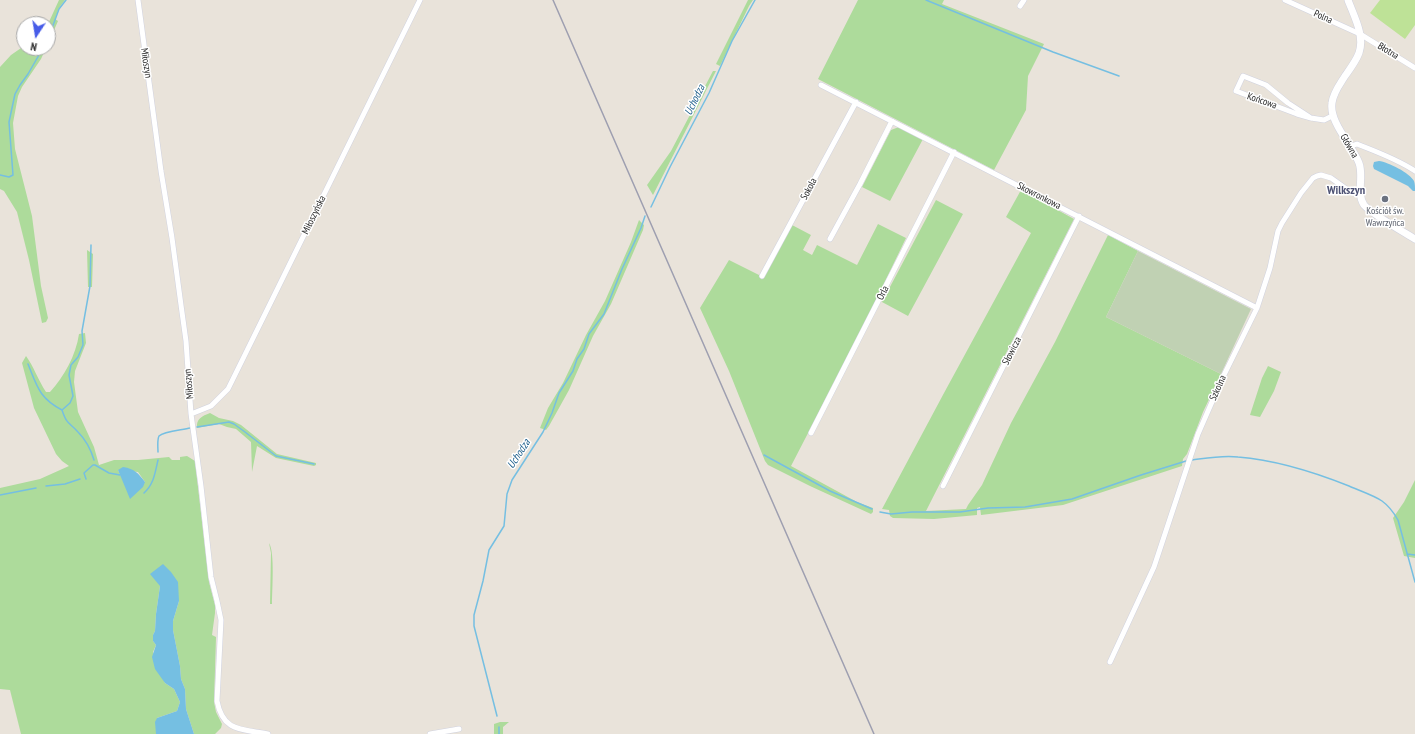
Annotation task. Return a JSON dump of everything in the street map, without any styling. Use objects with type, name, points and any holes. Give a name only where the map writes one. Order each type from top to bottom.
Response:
[{"type":"street","name":"Miłoszyn","points":[[138,0],[182,312],[191,414],[211,577],[218,601],[220,620],[217,701],[219,710],[224,720],[229,725],[268,734]]},
{"type":"street","name":"Miłoszyńska","points":[[191,414],[200,412],[211,406],[221,398],[228,389],[420,0]]},
{"type":"street","points":[[1020,6],[1024,0]]},
{"type":"street","name":"Polna","points":[[1285,0],[1360,34]]},
{"type":"street","points":[[1332,116],[1331,104],[1334,96],[1359,54],[1361,43],[1360,34],[1348,0]]},
{"type":"street","name":"Błotna","points":[[1360,34],[1415,68]]},
{"type":"street","name":"Końcowa","points":[[1311,118],[1288,103],[1266,85],[1243,76],[1236,91],[1311,118],[1324,120],[1332,116]]},
{"type":"street","name":"Skowronkowa","points":[[822,85],[1257,308]]},
{"type":"street","name":"Sokola","points":[[762,276],[856,102]]},
{"type":"street","name":"Główna","points":[[1332,116],[1351,146],[1361,169],[1360,194]]},
{"type":"street","points":[[830,239],[892,121]]},
{"type":"street","points":[[1351,146],[1357,144],[1400,162],[1415,171]]},
{"type":"street","name":"Orla","points":[[811,433],[954,152]]},
{"type":"street","name":"Szkolna","points":[[1110,662],[1154,567],[1198,434],[1222,379],[1257,308],[1270,268],[1278,231],[1282,223],[1313,178],[1321,175],[1332,178],[1352,193],[1360,194]]},
{"type":"street","points":[[1360,194],[1362,202],[1366,207],[1415,239]]},
{"type":"street","name":"Słowicza","points":[[943,486],[1079,216]]},
{"type":"street","points":[[430,734],[459,729]]},
{"type":"green space","points":[[59,0],[65,0],[59,8],[56,16],[52,16]]},
{"type":"green space","points":[[748,0],[753,0],[720,66],[716,64]]},
{"type":"green space","points":[[858,0],[944,0],[942,4],[1044,44],[1028,76],[1026,110],[994,170],[818,79]]},
{"type":"green space","points":[[1380,0],[1415,0],[1415,25],[1405,39],[1370,13]]},
{"type":"green space","points":[[16,52],[16,56],[42,56],[22,87],[18,96],[13,123],[15,149],[32,216],[41,286],[48,318],[46,322],[42,323],[17,212],[4,191],[0,189],[0,67]]},
{"type":"green space","points":[[713,71],[716,71],[653,195],[647,185],[671,151]]},
{"type":"green space","points":[[899,127],[923,139],[890,201],[862,187],[891,130]]},
{"type":"green space","points":[[1021,190],[1074,219],[926,511],[966,509],[982,485],[1011,423],[1055,342],[1108,235],[1138,251],[1106,317],[1221,374],[1203,412],[1187,454],[1183,459],[1182,466],[1063,505],[981,515],[980,507],[977,508],[977,515],[934,519],[893,518],[890,516],[889,510],[882,509],[1031,233],[1006,217]]},
{"type":"green space","points":[[936,200],[963,214],[908,316],[882,302]]},
{"type":"green space","points":[[639,220],[644,225],[643,230],[611,304],[593,336],[569,390],[549,426],[546,430],[540,428],[548,408],[563,383],[586,335],[605,301]]},
{"type":"green space","points":[[878,224],[906,238],[866,321],[791,466],[857,502],[873,508],[873,512],[871,514],[768,465],[765,461],[729,371],[700,308],[729,260],[763,277],[792,225],[811,235],[803,250],[812,255],[817,245],[857,265]]},
{"type":"green space","points":[[87,250],[93,254],[92,287],[88,287]]},
{"type":"green space","points":[[1138,251],[1251,309],[1221,374],[1106,317]]},
{"type":"green space","points":[[85,333],[86,343],[75,371],[74,382],[78,412],[94,447],[99,465],[114,460],[138,460],[169,457],[172,460],[180,460],[180,457],[187,456],[195,461],[209,582],[215,605],[212,635],[216,637],[214,702],[216,712],[222,724],[221,728],[215,734],[194,734],[186,709],[185,689],[181,679],[173,630],[173,621],[179,601],[160,586],[155,631],[153,635],[153,641],[156,645],[153,652],[165,683],[174,689],[180,702],[177,711],[157,718],[156,734],[21,734],[10,690],[0,689],[0,488],[40,479],[69,466],[56,454],[34,408],[22,363],[26,356],[46,392],[50,392],[60,380],[69,365],[79,334]],"holes":[[[118,470],[138,472],[145,482],[124,482]]]},
{"type":"green space","points":[[1268,366],[1281,372],[1274,391],[1260,417],[1250,415],[1262,378]]},
{"type":"green space","points":[[210,413],[219,418],[233,421],[241,425],[277,454],[316,463],[316,465],[314,466],[276,458],[257,446],[252,472],[251,442],[236,429],[219,424],[197,428],[197,422],[200,418]]},
{"type":"green space","points":[[1415,480],[1415,558],[1404,556],[1393,518],[1404,502]]},
{"type":"green space","points":[[269,543],[271,548],[273,563],[272,604],[270,604],[271,553]]},
{"type":"green space","points":[[509,722],[503,727],[503,734],[494,734],[494,724]]},
{"type":"water","points":[[1379,161],[1404,171],[1414,181],[1415,191],[1374,169],[1374,162]]},
{"type":"water","points":[[123,467],[136,472],[145,482],[143,487],[130,499],[118,470]]},
{"type":"water","points":[[163,564],[178,582],[179,601],[173,621],[173,630],[181,679],[185,689],[186,709],[194,734],[156,734],[155,722],[157,718],[177,711],[180,702],[174,689],[165,683],[155,669],[152,657],[156,645],[153,641],[153,635],[155,631],[160,586],[150,574]]},
{"type":"waterway","points":[[56,17],[59,9],[66,0]]},
{"type":"waterway","name":"Uchodza","points":[[651,207],[670,167],[709,93],[732,41],[755,0]]},
{"type":"waterway","points":[[926,0],[1053,52],[1119,76]]},
{"type":"waterway","points":[[0,175],[9,177],[13,175],[9,122],[15,94],[38,56]]},
{"type":"waterway","name":"Uchodza","points":[[497,716],[474,626],[474,615],[489,550],[504,526],[507,494],[512,480],[543,432],[559,393],[573,371],[577,359],[584,349],[589,334],[604,314],[645,216]]},
{"type":"waterway","points":[[91,245],[90,286],[82,331],[83,345],[78,357],[71,365],[69,375],[73,396],[70,403],[62,410],[67,421],[85,441],[94,460]]},
{"type":"waterway","points":[[28,364],[40,391],[48,401],[62,410]]},
{"type":"waterway","points":[[197,427],[229,422],[234,424],[276,456],[314,464]]},
{"type":"waterway","points":[[158,452],[158,442],[161,434],[190,428]]},
{"type":"waterway","points":[[764,455],[830,491],[872,509]]},
{"type":"waterway","points":[[1192,460],[1232,456],[1266,461],[1295,467],[1371,495],[1385,503],[1398,520],[1415,582]]},
{"type":"waterway","points":[[144,493],[152,482],[158,460]]},
{"type":"waterway","points":[[880,512],[891,514],[912,512],[960,512],[988,508],[1025,507],[1072,499],[1186,461]]},
{"type":"waterway","points":[[86,479],[84,473],[93,465],[109,473],[120,475]]},
{"type":"waterway","points":[[46,486],[65,484],[80,479]]},
{"type":"waterway","points":[[0,495],[36,488]]},
{"type":"waterway","points":[[1407,554],[1415,555]]},
{"type":"waterway","name":"Uchodza","points":[[499,727],[499,734]]},
{"type":"railway","points":[[553,0],[874,734]]},
{"type":"place","name":"Kościół św. Wawrzyńca","points":[[1385,199]]},
{"type":"district","name":"Wilkszyn","points":[[1346,191]]}]
